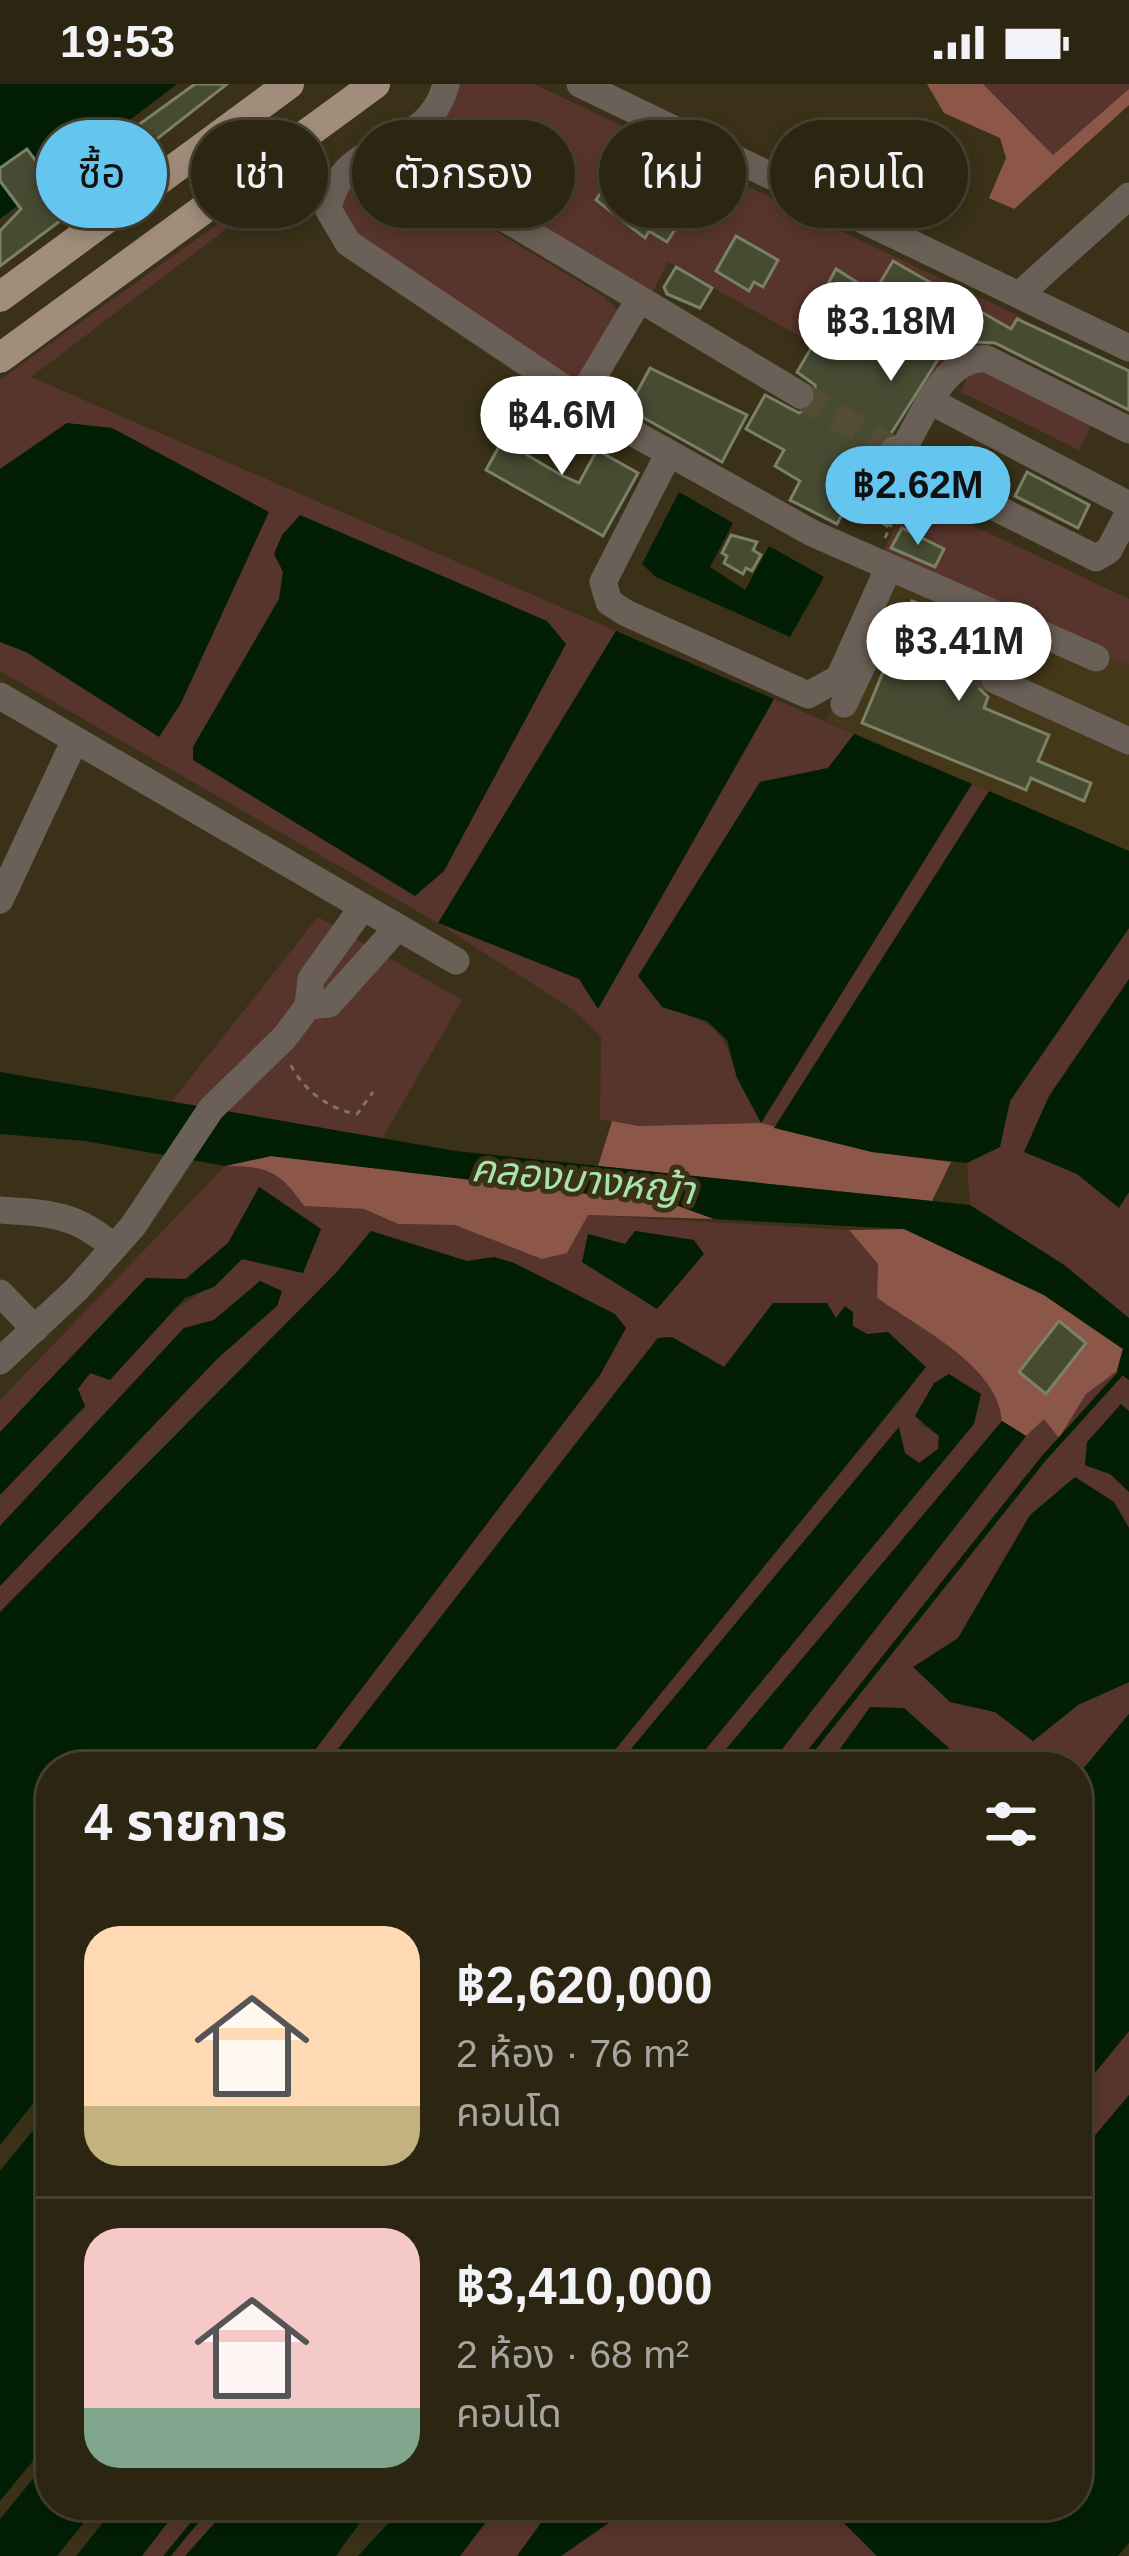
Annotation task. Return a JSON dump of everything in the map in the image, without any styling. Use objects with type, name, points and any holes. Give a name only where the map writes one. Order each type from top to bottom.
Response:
[{"type":"main road","points":[[167,175],[289,84]]},
{"type":"main road","points":[[0,358],[375,84]]},
{"type":"main road","points":[[0,298],[96,228]]},
{"type":"main road","points":[[106,228],[108,250],[122,258],[142,251]]},
{"type":"street","points":[[425,120],[446,84]]},
{"type":"street","points":[[580,84],[1129,348]]},
{"type":"street","points":[[352,163],[346,166],[328,209],[334,227],[384,270],[669,453],[888,569],[1096,658]]},
{"type":"street","points":[[1020,294],[1129,196]]},
{"type":"street","points":[[520,228],[800,395]]},
{"type":"street","points":[[580,399],[639,300]]},
{"type":"street","points":[[932,402],[1129,508],[1109,550],[1096,558],[904,458],[932,402],[962,360],[987,359],[1129,430]]},
{"type":"street","points":[[669,453],[603,582],[609,602],[626,613],[808,695],[839,678],[888,569]]},
{"type":"street","points":[[844,704],[888,633],[888,569]]},
{"type":"street","points":[[995,680],[1129,741]]},
{"type":"street","points":[[0,696],[456,961]]},
{"type":"street","points":[[0,900],[75,740]]},
{"type":"street","points":[[0,1361],[133,1226],[211,1109],[308,1006],[311,979],[362,908]]},
{"type":"street","points":[[308,1006],[329,1004],[397,928]]},
{"type":"street","points":[[0,1210],[67,1214],[88,1224],[113,1247]]},
{"type":"street","points":[[0,1293],[34,1329]]},
{"type":"path","points":[[888,569],[904,458]]},
{"type":"path","points":[[272,1049],[298,1081],[346,1112],[357,1114],[373,1092]]},
{"type":"shaded area","points":[[459,84],[534,84],[609,120],[599,120],[599,228],[746,228],[746,185],[770,197],[770,228],[835,228],[1023,318],[918,403],[668,262],[651,295],[536,228],[575,228],[575,120],[438,120]]},
{"type":"shaded area","points":[[927,84],[983,84],[1053,155],[1129,89],[1129,105],[1014,209],[989,198],[1006,158],[1000,138],[944,113]]},
{"type":"shaded area","points":[[983,84],[1129,84],[1129,89],[1053,155]]},
{"type":"shaded area","points":[[352,183],[352,228],[490,228],[603,296],[623,315],[582,383],[566,385],[347,233],[341,216],[347,185]]},
{"type":"shaded area","points":[[212,228],[228,228],[31,377],[616,631],[439,923],[579,979],[599,1007],[774,699],[854,734],[828,768],[760,782],[662,1007],[713,1029],[726,1047],[737,1078],[972,784],[989,791],[774,1128],[760,1123],[639,1126],[600,1119],[601,1036],[572,1009],[438,923],[0,671],[0,642],[26,652],[67,423],[0,469],[0,380]],"holes":[[[283,572],[415,896],[193,747],[279,599]]]},
{"type":"shaded area","points":[[1001,352],[1102,403],[1079,450],[961,392],[968,373]]},
{"type":"shaded area","points":[[910,496],[1129,599],[1129,665],[881,556]]},
{"type":"shaded area","points":[[900,562],[1129,665],[1129,851],[826,721]]},
{"type":"shaded area","points":[[318,917],[462,1000],[382,1139],[172,1101]]},
{"type":"shaded area","points":[[1129,928],[1129,979],[1118,1001],[1077,1174],[1118,1207],[1129,1192],[1129,1318],[1064,1265],[970,1205],[967,1163],[1000,1146],[1010,1101]]},
{"type":"shaded area","points":[[612,1121],[639,1126],[761,1123],[872,1152],[951,1162],[932,1201],[598,1166]]},
{"type":"shaded area","points":[[271,1156],[673,1204],[714,1219],[588,1215],[567,1253],[542,1259],[455,1225],[398,1224],[364,1209],[304,1206],[271,1173],[225,1166]]},
{"type":"shaded area","points":[[225,1166],[271,1173],[304,1206],[364,1209],[398,1224],[455,1225],[542,1258],[567,1253],[588,1215],[849,1230],[878,1264],[877,1299],[972,1365],[987,1382],[1002,1421],[724,1752],[703,1752],[973,1424],[918,1423],[939,1436],[938,1449],[920,1463],[905,1453],[898,1428],[628,1752],[613,1752],[911,1387],[867,1334],[853,1326],[846,1306],[836,1319],[724,1367],[672,1337],[657,1338],[336,1752],[313,1752],[600,1375],[626,1328],[615,1314],[514,1263],[494,1257],[467,1261],[371,1231],[336,1273],[0,1612],[0,1586],[217,1359],[276,1306],[260,1281],[213,1320],[184,1328],[0,1526],[0,1495],[85,1407],[78,1389],[94,1370],[242,1259],[303,1273],[321,1229],[260,1187],[228,1243],[0,1432],[0,1400]],"holes":[[[635,1231],[694,1240],[657,1308],[582,1262],[588,1234],[626,1244]]]},
{"type":"shaded area","points":[[904,1229],[1044,1295],[1123,1349],[1117,1371],[1086,1394],[1059,1438],[1044,1419],[1026,1436],[1002,1421],[987,1382],[972,1365],[877,1298],[878,1264],[849,1230]],"holes":[[[1058,1322],[1086,1344],[1046,1393],[1019,1372]]]},
{"type":"shaded area","points":[[1117,1371],[1129,1380],[1129,1411],[1120,1405],[1085,1466],[1110,1474],[1129,1492],[1129,1528],[1114,1502],[1030,1515],[958,1638],[950,1702],[995,1712],[1033,1741],[1078,1705],[1129,1682],[1129,1714],[1092,1758],[1092,1752],[953,1752],[904,1708],[870,1708],[838,1752],[780,1752],[1026,1436],[1044,1418],[1060,1437],[1086,1394]]},
{"type":"shaded area","points":[[1129,2031],[1129,2095],[1092,2139],[1092,2077]]},
{"type":"shaded area","points":[[170,2520],[217,2520],[185,2556],[142,2556]]},
{"type":"shaded area","points":[[488,2520],[543,2520],[517,2556],[460,2556]]},
{"type":"shaded area","points":[[613,2520],[841,2520],[877,2556],[561,2556]]},
{"type":"water","points":[[0,84],[177,84],[130,120],[36,120],[36,192],[0,219]]},
{"type":"water","points":[[67,423],[112,428],[269,512],[181,703],[159,737],[26,652],[0,642],[0,469]]},
{"type":"water","points":[[679,492],[733,523],[710,567],[745,590],[769,546],[824,577],[790,637],[656,577],[642,564]]},
{"type":"water","points":[[300,515],[547,621],[566,644],[444,871],[415,896],[193,760],[193,747],[279,599],[283,572],[274,554],[282,535]]},
{"type":"water","points":[[616,631],[774,699],[598,1009],[579,979],[438,923]]},
{"type":"water","points":[[854,734],[972,784],[761,1123],[737,1078],[727,1040],[707,1021],[662,1007],[638,976],[760,782],[828,768]]},
{"type":"water","points":[[989,791],[1129,851],[1129,928],[1010,1101],[1000,1147],[967,1163],[872,1152],[774,1128]]},
{"type":"water","points":[[1129,979],[1129,1192],[1119,1208],[1077,1174],[1024,1152],[1049,1096]]},
{"type":"water","name":"คลองบางหญ้า","points":[[0,1072],[456,1151],[970,1205],[1064,1265],[1129,1318],[1129,1380],[1117,1371],[1123,1349],[1044,1295],[904,1229],[714,1219],[673,1204],[271,1156],[225,1166],[85,1141],[0,1134]]},
{"type":"water","points":[[259,1187],[321,1229],[303,1273],[242,1259],[214,1287],[185,1298],[110,1380],[90,1373],[78,1389],[85,1406],[0,1495],[0,1432],[146,1278],[186,1279],[228,1243]]},
{"type":"water","points":[[371,1231],[467,1261],[494,1257],[514,1263],[615,1314],[626,1328],[600,1375],[313,1752],[36,1752],[36,2100],[0,2145],[0,1612],[336,1273]]},
{"type":"water","points":[[635,1231],[694,1240],[704,1254],[657,1309],[582,1262],[588,1234],[625,1244]]},
{"type":"water","points":[[260,1281],[282,1291],[277,1306],[217,1359],[0,1586],[0,1526],[184,1328],[214,1320]]},
{"type":"water","points":[[773,1303],[827,1303],[836,1318],[845,1306],[853,1312],[853,1326],[867,1334],[888,1332],[926,1367],[613,1752],[336,1752],[658,1338],[672,1337],[724,1367]]},
{"type":"water","points":[[949,1374],[981,1394],[974,1424],[703,1752],[628,1752],[899,1427],[905,1453],[919,1463],[938,1449],[939,1436],[915,1416],[934,1383]]},
{"type":"water","points":[[1121,1404],[1129,1411],[1129,1492],[1110,1474],[1085,1465],[1087,1442]]},
{"type":"water","points":[[1002,1421],[1026,1436],[780,1752],[724,1752]]},
{"type":"water","points":[[1075,1477],[1114,1502],[1129,1528],[1129,1682],[1078,1705],[1033,1741],[995,1712],[950,1702],[913,1667],[958,1638],[1030,1515]]},
{"type":"water","points":[[870,1707],[904,1708],[953,1752],[838,1752]]},
{"type":"water","points":[[1129,1714],[1129,2031],[1092,2077],[1092,1758]]},
{"type":"water","points":[[1129,2095],[1129,2543],[1118,2556],[877,2556],[841,2520],[1092,2520],[1092,2139]]},
{"type":"water","points":[[36,2127],[36,2457],[0,2501],[0,2171]]},
{"type":"water","points":[[36,2475],[36,2520],[86,2520],[57,2556],[0,2556],[0,2519]]},
{"type":"water","points":[[105,2520],[170,2520],[142,2556],[76,2556]]},
{"type":"water","points":[[217,2520],[362,2520],[336,2556],[185,2556]]},
{"type":"water","points":[[391,2520],[488,2520],[460,2556],[358,2556]]},
{"type":"water","points":[[543,2520],[613,2520],[561,2556],[517,2556]]},
{"type":"building","points":[[195,84],[227,84],[167,131],[167,120],[145,120]]},
{"type":"building","points":[[27,149],[36,161],[36,228],[50,228],[0,266],[0,231],[21,209],[0,181],[0,168]]},
{"type":"building","points":[[632,228],[676,228],[667,242],[649,231],[645,238]]},
{"type":"building","points":[[736,236],[778,260],[763,287],[754,282],[749,291],[716,271]]},
{"type":"building","points":[[893,261],[1011,329],[1017,319],[1129,371],[1129,410],[995,343],[976,342],[956,331],[892,432],[877,444],[880,462],[912,486],[887,526],[848,503],[837,524],[790,500],[800,481],[775,466],[784,450],[746,429],[765,395],[799,413],[816,403],[815,385],[797,372],[820,333],[806,325],[836,269],[874,293]]},
{"type":"building","points":[[676,267],[712,288],[700,308],[667,294],[664,287]]},
{"type":"building","points":[[650,368],[747,415],[722,462],[628,409]]},
{"type":"building","points":[[520,409],[545,423],[527,455],[561,475],[579,483],[597,450],[638,473],[603,536],[486,470]]},
{"type":"building","points":[[1027,472],[1089,505],[1078,528],[1015,496]]},
{"type":"building","points":[[902,528],[944,549],[935,567],[891,548]]},
{"type":"building","points":[[731,535],[757,542],[753,550],[761,555],[752,571],[746,568],[743,574],[724,563],[727,556],[722,553]]},
{"type":"building","points":[[912,601],[1011,642],[1002,664],[986,665],[978,674],[980,689],[988,697],[984,708],[1049,735],[1038,761],[1091,783],[1084,801],[1031,778],[1026,790],[862,723],[891,653],[907,651],[914,642],[912,626],[904,620]]},
{"type":"building","points":[[1059,1321],[1086,1343],[1046,1394],[1019,1372]]},
{"type":"waterway","points":[[810,1752],[1044,1458],[1129,1364]]},
{"type":"waterway","points":[[167,2556],[197,2520]]},
{"type":"tunnel","points":[[800,395],[894,450]]},
{"type":"tunnel","points":[[897,636],[995,680]]}]
